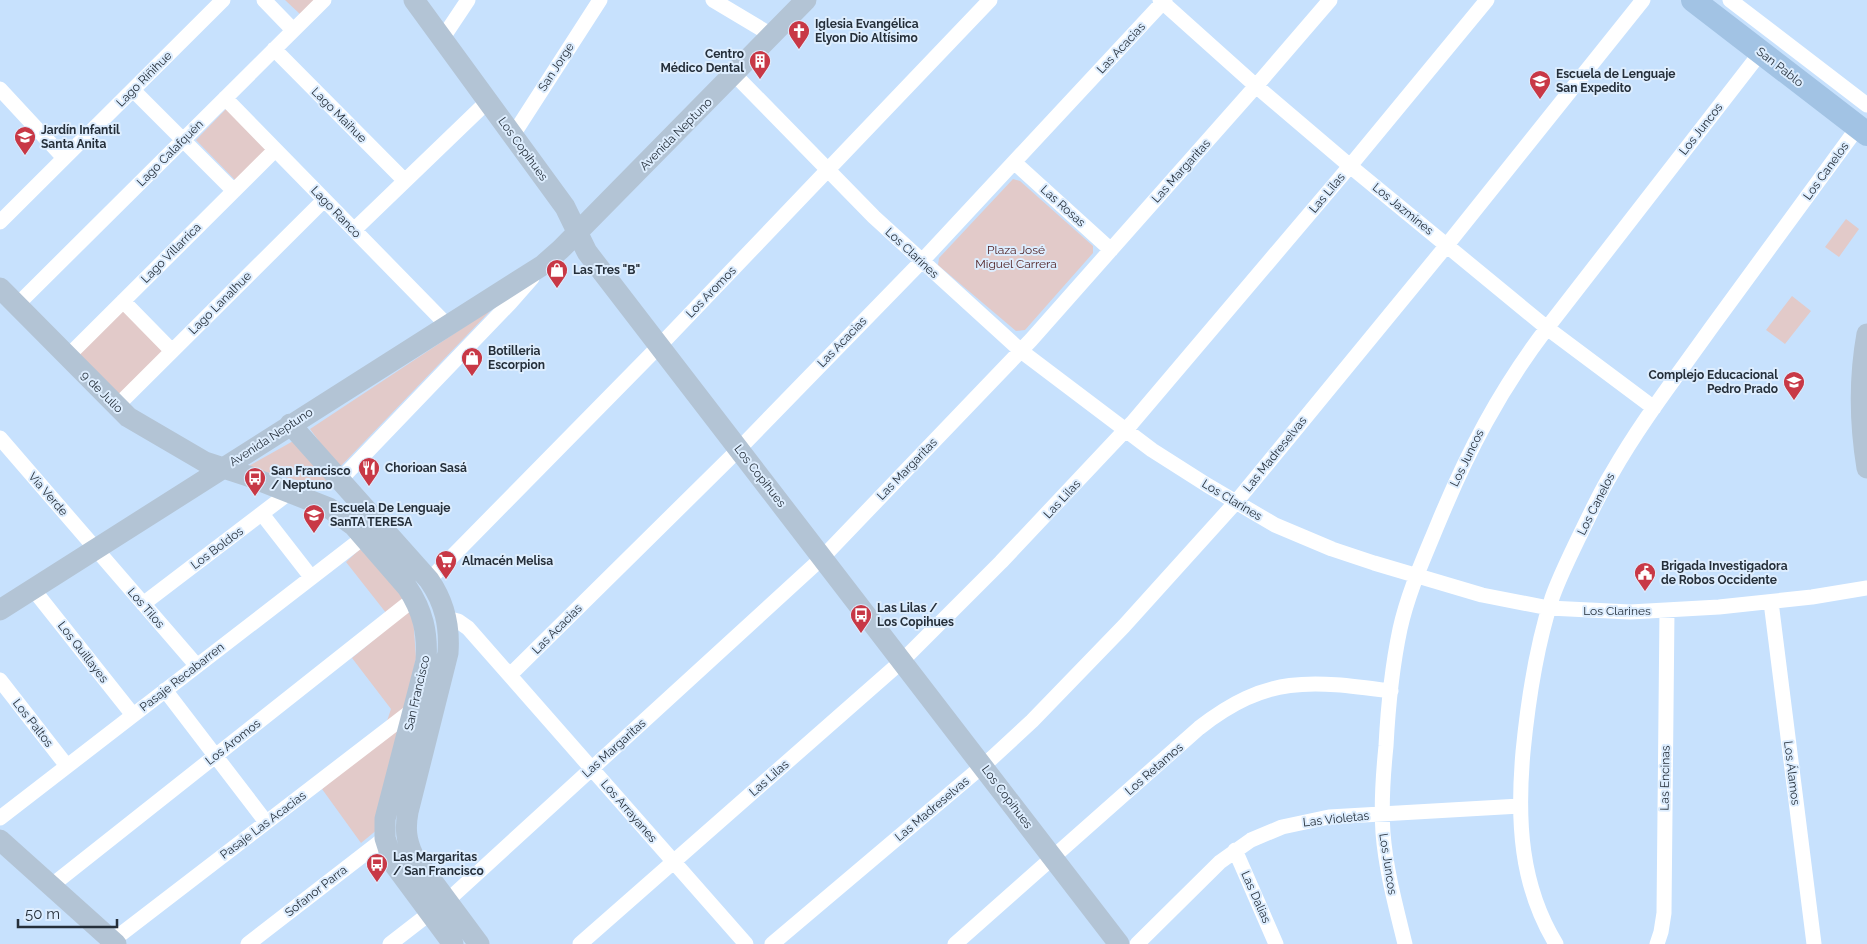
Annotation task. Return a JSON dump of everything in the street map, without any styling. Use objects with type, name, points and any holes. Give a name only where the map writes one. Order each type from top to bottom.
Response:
[{"type":"main road","name":"Los Copihues","points":[[414,0],[570,214],[587,252],[1119,944]]},
{"type":"main road","name":"Avenida Neptuno","points":[[0,610],[543,265],[578,233],[735,75],[806,0]]},
{"type":"main road","name":"San Pablo","points":[[1693,0],[1862,130]]},
{"type":"main road","name":"9 de Julio","points":[[0,288],[116,406],[141,426],[194,457],[223,468]]},
{"type":"main road","points":[[1867,334],[1862,394],[1867,468]]},
{"type":"main road","name":"San Francisco","points":[[290,424],[429,580],[440,598],[446,618],[448,641],[446,659],[405,830],[409,847],[439,907],[453,944]]},
{"type":"main road","name":"San Francisco","points":[[223,468],[329,508],[347,520],[364,537],[415,598],[424,622],[427,648],[426,661],[385,819],[385,838],[393,863],[479,944]]},
{"type":"main road","points":[[0,840],[114,942]]},
{"type":"street","name":"Lago Riñihue","points":[[0,222],[224,0]]},
{"type":"street","points":[[264,0],[294,30]]},
{"type":"street","name":"Lago Calafquén","points":[[17,305],[324,0]]},
{"type":"street","points":[[442,39],[468,0]]},
{"type":"street","name":"San Jorge","points":[[513,134],[600,0]]},
{"type":"street","name":"Los Aromos","points":[[429,580],[659,346],[990,0]]},
{"type":"street","name":"Las Margaritas","points":[[390,944],[439,907],[822,558],[1021,352],[1330,0]]},
{"type":"street","name":"Las Lilas","points":[[580,944],[902,661],[1002,562],[1125,431],[1488,0]]},
{"type":"street","name":"Las Madreselvas","points":[[772,944],[983,766],[1032,721],[1105,647],[1236,502],[1447,245],[1642,0]]},
{"type":"street","name":"San Pablo","points":[[1730,0],[1867,105]]},
{"type":"street","name":"Los Jazmines","points":[[1163,1],[1256,86],[1350,166],[1547,328],[1654,408]]},
{"type":"street","name":"Las Acacias","points":[[510,676],[739,449],[921,262],[1163,1]]},
{"type":"street","points":[[721,2],[773,36]]},
{"type":"street","name":"Lago Maihue","points":[[274,49],[405,181]]},
{"type":"street","name":"Los Juncos","points":[[1405,944],[1387,867],[1382,814],[1391,692],[1400,630],[1416,576],[1459,472],[1476,438],[1513,375],[1547,328],[1761,52]]},
{"type":"street","name":"Los Clarines","points":[[735,75],[827,171],[921,262],[1021,352],[1125,431],[1179,468],[1275,525],[1332,548],[1416,576],[1482,595],[1549,608],[1611,612],[1667,610],[1771,602],[1867,588]]},
{"type":"street","points":[[0,89],[64,158]]},
{"type":"street","points":[[133,90],[234,191]]},
{"type":"street","name":"Lago Ranco","points":[[225,98],[448,326]]},
{"type":"street","points":[[354,230],[488,101]]},
{"type":"street","name":"Los Canelos","points":[[1556,944],[1538,909],[1529,883],[1522,845],[1520,806],[1521,773],[1528,709],[1549,608],[1557,586],[1602,491],[1624,453],[1654,408],[1862,130]]},
{"type":"street","name":"Lago Villarrica","points":[[67,356],[275,150]]},
{"type":"street","name":"Las Rosas","points":[[1014,162],[1111,250]]},
{"type":"street","name":"Lago Lanalhue","points":[[116,406],[324,200]]},
{"type":"street","name":"Avenida Neptuno","points":[[340,480],[510,303],[543,265]]},
{"type":"street","points":[[123,301],[172,351]]},
{"type":"street","name":"Vía Verde","points":[[0,439],[96,549]]},
{"type":"street","name":"Los Boldos","points":[[143,604],[290,492]]},
{"type":"street","points":[[262,514],[311,578]]},
{"type":"street","name":"Pasaje Recabarren","points":[[0,818],[364,537]]},
{"type":"street","name":"Los Tilos","points":[[96,549],[197,666]]},
{"type":"street","name":"Los Quillayes","points":[[33,589],[133,715]]},
{"type":"street","name":"Los Aromos","points":[[51,886],[415,598]]},
{"type":"street","name":"Los Álamos","points":[[1771,602],[1814,944]]},
{"type":"street","name":"Las Encinas","points":[[1657,944],[1664,913],[1667,610]]},
{"type":"street","name":"Los Arrayanes","points":[[446,618],[465,625],[746,944]]},
{"type":"street","name":"Los Paltos","points":[[0,680],[67,766]]},
{"type":"street","name":"Los Retamos","points":[[955,944],[1199,728],[1215,716],[1246,698],[1274,687],[1300,684],[1341,685],[1391,692]]},
{"type":"street","points":[[165,690],[266,822]]},
{"type":"street","name":"Pasaje Las Acacias","points":[[114,942],[266,822],[414,709]]},
{"type":"street","name":"Las Violetas","points":[[1137,944],[1220,862],[1235,850],[1268,832],[1298,822],[1329,817],[1520,806]]},
{"type":"street","name":"Sofanor Parra","points":[[248,944],[385,838]]},
{"type":"street","name":"Las Dalias","points":[[1235,850],[1276,944]]},
{"type":"green space","points":[[285,0],[316,0],[301,15]]},
{"type":"green space","points":[[227,108],[268,150],[236,181],[196,140]]},
{"type":"green space","name":"Plaza José Miguel Carrera","points":[[1013,179],[1020,181],[1093,246],[1093,253],[1025,330],[1016,331],[938,265],[939,258]]},
{"type":"green space","points":[[1846,219],[1859,229],[1839,257],[1825,247]]},
{"type":"green space","points":[[1792,296],[1811,311],[1785,344],[1766,330]]},
{"type":"green space","points":[[493,308],[339,468],[310,429]]},
{"type":"green space","points":[[125,309],[167,352],[120,398],[78,353]]},
{"type":"green space","points":[[295,440],[337,485],[300,481],[247,467]]},
{"type":"green space","points":[[360,549],[401,591],[413,617],[416,658],[378,829],[361,843],[322,789],[381,739],[391,709],[352,658],[394,623],[346,562]]},
{"type":"place","name":"Iglesia Evangélica Elyon Dio Altísimo","points":[[799,50]]},
{"type":"place","name":"Centro Médico Dental","points":[[760,80]]},
{"type":"place","name":"Escuela de Lenguaje San Expedito","points":[[1540,100]]},
{"type":"place","name":"Jardín Infantil Santa Anita","points":[[25,156]]},
{"type":"place","name":"Las Tres \"B\"","points":[[557,289]]},
{"type":"place","name":"Botilleria Escorpion","points":[[472,377]]},
{"type":"place","name":"Complejo Educacional Pedro Prado","points":[[1794,401]]},
{"type":"place","name":"Chorioan Sasá","points":[[369,487]]},
{"type":"place","name":"San Francisco / Neptuno","points":[[255,497]]},
{"type":"place","name":"Escuela De Lenguaje SanTA TERESA","points":[[314,534]]},
{"type":"place","name":"Almacén Melisa","points":[[446,580]]},
{"type":"place","name":"Brigada Investigadora de Robos Occidente","points":[[1645,592]]},
{"type":"place","name":"Las Lilas / Los Copihues","points":[[861,634]]},
{"type":"place","name":"Las Margaritas / San Francisco","points":[[377,883]]}]
